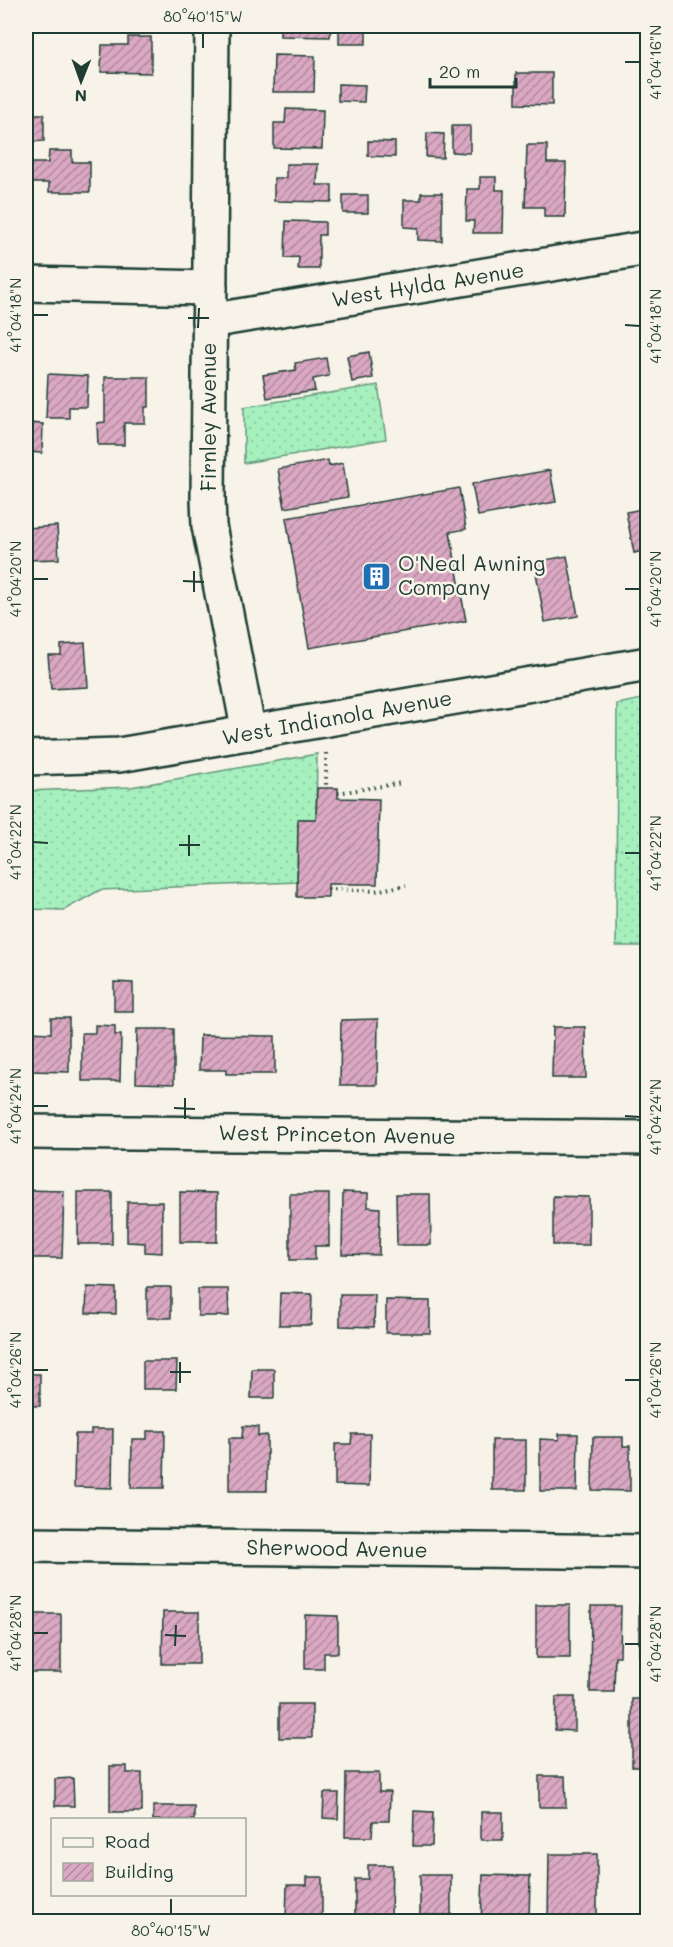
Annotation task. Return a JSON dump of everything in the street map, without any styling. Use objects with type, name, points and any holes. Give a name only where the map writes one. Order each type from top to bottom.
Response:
[{"type":"street","name":"Firnley Avenue","points":[[212,26],[209,526],[249,733]]},
{"type":"street","name":"West Hylda Avenue","points":[[209,321],[648,248]]},
{"type":"street","points":[[26,284],[210,288]]},
{"type":"street","name":"West Indianola Avenue","points":[[26,758],[119,755],[648,664]]},
{"type":"street","name":"West Princeton Avenue","points":[[26,1132],[648,1138]]},
{"type":"street","name":"Sherwood Avenue","points":[[26,1545],[648,1552]]},
{"type":"path","points":[[326,753],[326,788]]},
{"type":"path","points":[[338,793],[402,783]]},
{"type":"path","points":[[328,889],[375,891],[406,885]]},
{"type":"green space","points":[[378,385],[386,439],[244,463],[244,407]]},
{"type":"green space","points":[[647,698],[647,946],[616,946],[617,704]]},
{"type":"green space","points":[[317,754],[316,819],[298,819],[297,882],[100,890],[64,910],[26,909],[26,791],[131,787]]},
{"type":"building","points":[[280,26],[331,26],[330,37],[280,36]]},
{"type":"building","points":[[339,26],[366,27],[366,44],[339,44]]},
{"type":"building","points":[[128,37],[151,37],[151,73],[101,72],[102,45],[128,45]]},
{"type":"building","points":[[274,55],[315,56],[314,92],[273,92]]},
{"type":"building","points":[[516,73],[552,73],[552,105],[516,104]]},
{"type":"building","points":[[338,84],[365,85],[364,102],[338,101]]},
{"type":"building","points":[[286,109],[323,110],[322,149],[274,148],[274,123],[285,123]]},
{"type":"building","points":[[26,114],[44,114],[44,141],[26,142]]},
{"type":"building","points":[[452,126],[470,126],[470,153],[452,152]]},
{"type":"building","points":[[427,133],[444,134],[443,158],[426,157]]},
{"type":"building","points":[[368,141],[395,142],[395,157],[368,156]]},
{"type":"building","points":[[527,145],[547,145],[547,163],[566,163],[565,217],[544,217],[544,207],[525,207]]},
{"type":"building","points":[[49,151],[72,151],[72,162],[90,162],[90,192],[49,192],[49,183],[26,183],[26,163],[48,163]]},
{"type":"building","points":[[286,164],[318,164],[317,185],[332,185],[332,202],[274,201],[274,178],[286,178]]},
{"type":"building","points":[[480,177],[496,177],[496,190],[504,190],[503,233],[473,233],[474,221],[466,221],[467,189],[480,189]]},
{"type":"building","points":[[421,193],[442,193],[442,241],[418,240],[418,228],[404,227],[404,200],[421,200]]},
{"type":"building","points":[[343,195],[368,195],[368,213],[343,213]]},
{"type":"building","points":[[286,221],[325,222],[325,235],[319,235],[319,269],[298,269],[299,257],[285,258]]},
{"type":"building","points":[[369,352],[373,378],[352,382],[347,356]]},
{"type":"building","points":[[326,358],[329,376],[313,379],[315,391],[267,398],[263,375],[296,370],[295,363]]},
{"type":"building","points":[[48,374],[88,376],[87,407],[69,407],[69,418],[46,418]]},
{"type":"building","points":[[105,377],[149,377],[149,407],[145,407],[145,423],[124,423],[124,445],[98,445],[97,423],[105,422]]},
{"type":"building","points":[[26,423],[43,424],[42,453],[26,452]]},
{"type":"building","points":[[328,460],[329,466],[343,463],[348,497],[285,508],[278,469]]},
{"type":"building","points":[[550,470],[556,502],[478,516],[472,484]]},
{"type":"building","name":"O'Neal Awning Company","points":[[459,488],[466,529],[450,532],[466,621],[309,648],[286,518]]},
{"type":"building","points":[[648,508],[648,550],[634,553],[626,512]]},
{"type":"building","points":[[57,526],[59,559],[27,560],[26,528]]},
{"type":"building","points":[[567,556],[578,616],[545,622],[534,562]]},
{"type":"building","points":[[85,643],[88,687],[51,689],[48,655],[61,655],[61,645]]},
{"type":"building","points":[[317,788],[338,788],[338,798],[379,799],[377,884],[328,884],[328,897],[297,897],[298,819],[316,819]]},
{"type":"building","points":[[114,982],[133,983],[133,1011],[114,1011]]},
{"type":"building","points":[[51,1018],[69,1018],[69,1072],[29,1071],[30,1032],[51,1033]]},
{"type":"building","points":[[378,1019],[377,1085],[340,1085],[341,1020]]},
{"type":"building","points":[[95,1025],[115,1026],[115,1035],[121,1035],[120,1081],[82,1081],[82,1033],[95,1033]]},
{"type":"building","points":[[553,1027],[585,1027],[586,1078],[552,1078]]},
{"type":"building","points":[[137,1029],[174,1029],[174,1084],[136,1083]]},
{"type":"building","points":[[200,1035],[275,1036],[275,1074],[226,1074],[226,1070],[199,1070]]},
{"type":"building","points":[[26,1190],[64,1191],[62,1258],[26,1258]]},
{"type":"building","points":[[78,1192],[112,1192],[112,1244],[78,1244]]},
{"type":"building","points":[[180,1192],[217,1193],[217,1242],[180,1242]]},
{"type":"building","points":[[343,1192],[368,1193],[368,1207],[380,1208],[379,1255],[342,1254]]},
{"type":"building","points":[[290,1194],[329,1194],[329,1246],[315,1246],[315,1260],[290,1260]]},
{"type":"building","points":[[396,1194],[430,1194],[431,1245],[397,1245]]},
{"type":"building","points":[[553,1196],[589,1197],[589,1245],[553,1245]]},
{"type":"building","points":[[127,1202],[162,1202],[162,1253],[145,1252],[145,1243],[127,1242]]},
{"type":"building","points":[[87,1287],[116,1288],[116,1314],[86,1313]]},
{"type":"building","points":[[147,1287],[171,1287],[171,1318],[147,1318]]},
{"type":"building","points":[[198,1289],[228,1289],[229,1316],[198,1316]]},
{"type":"building","points":[[280,1293],[312,1294],[311,1325],[279,1325]]},
{"type":"building","points":[[340,1295],[375,1295],[374,1327],[340,1326]]},
{"type":"building","points":[[386,1300],[430,1301],[430,1333],[386,1333]]},
{"type":"building","points":[[143,1361],[177,1361],[176,1389],[143,1389]]},
{"type":"building","points":[[252,1369],[274,1369],[274,1398],[251,1398]]},
{"type":"building","points":[[26,1374],[40,1374],[40,1406],[26,1406]]},
{"type":"building","points":[[243,1426],[258,1427],[258,1436],[267,1435],[267,1491],[229,1491],[229,1438],[242,1438]]},
{"type":"building","points":[[91,1429],[113,1429],[112,1488],[74,1487],[75,1434],[91,1434]]},
{"type":"building","points":[[147,1431],[165,1431],[164,1488],[131,1488],[132,1439],[147,1439]]},
{"type":"building","points":[[352,1434],[370,1434],[369,1486],[335,1485],[335,1444],[351,1444]]},
{"type":"building","points":[[559,1434],[578,1434],[577,1491],[540,1491],[540,1439],[559,1440]]},
{"type":"building","points":[[593,1437],[623,1437],[623,1446],[630,1446],[630,1491],[592,1490]]},
{"type":"building","points":[[492,1440],[526,1440],[526,1490],[492,1490]]},
{"type":"building","points":[[646,1444],[648,1444],[648,1491],[645,1491]]},
{"type":"building","points":[[536,1605],[570,1605],[570,1658],[536,1658]]},
{"type":"building","points":[[591,1606],[621,1606],[620,1656],[615,1656],[614,1692],[590,1692]]},
{"type":"building","points":[[639,1606],[648,1606],[648,1656],[639,1656]]},
{"type":"building","points":[[163,1612],[199,1612],[199,1664],[162,1664]]},
{"type":"building","points":[[32,1614],[61,1614],[61,1672],[31,1672]]},
{"type":"building","points":[[305,1615],[338,1616],[338,1653],[324,1653],[324,1669],[305,1669]]},
{"type":"building","points":[[556,1697],[575,1697],[575,1731],[555,1730]]},
{"type":"building","points":[[632,1699],[648,1699],[648,1767],[632,1767]]},
{"type":"building","points":[[279,1704],[312,1704],[312,1738],[279,1738]]},
{"type":"building","points":[[110,1766],[127,1766],[127,1773],[142,1773],[142,1812],[110,1812]]},
{"type":"building","points":[[346,1773],[379,1773],[379,1792],[390,1792],[389,1821],[373,1821],[372,1837],[345,1837]]},
{"type":"building","points":[[539,1776],[565,1776],[566,1807],[539,1807]]},
{"type":"building","points":[[73,1778],[74,1806],[55,1806],[55,1779]]},
{"type":"building","points":[[324,1793],[339,1793],[338,1819],[323,1818]]},
{"type":"building","points":[[153,1806],[194,1806],[194,1818],[153,1818]]},
{"type":"building","points":[[414,1811],[433,1812],[432,1846],[413,1846]]},
{"type":"building","points":[[481,1812],[503,1812],[503,1840],[481,1840]]},
{"type":"building","points":[[549,1854],[597,1854],[597,1922],[548,1922]]},
{"type":"building","points":[[368,1865],[392,1865],[391,1919],[355,1918],[355,1879],[368,1879]]},
{"type":"building","points":[[420,1875],[451,1875],[451,1915],[420,1915]]},
{"type":"building","points":[[483,1875],[530,1876],[529,1922],[481,1922]]},
{"type":"building","points":[[307,1877],[322,1877],[322,1922],[286,1922],[287,1885],[307,1885]]},
{"type":"place","name":"O'Neal Awning Company","points":[[377,576]]}]
